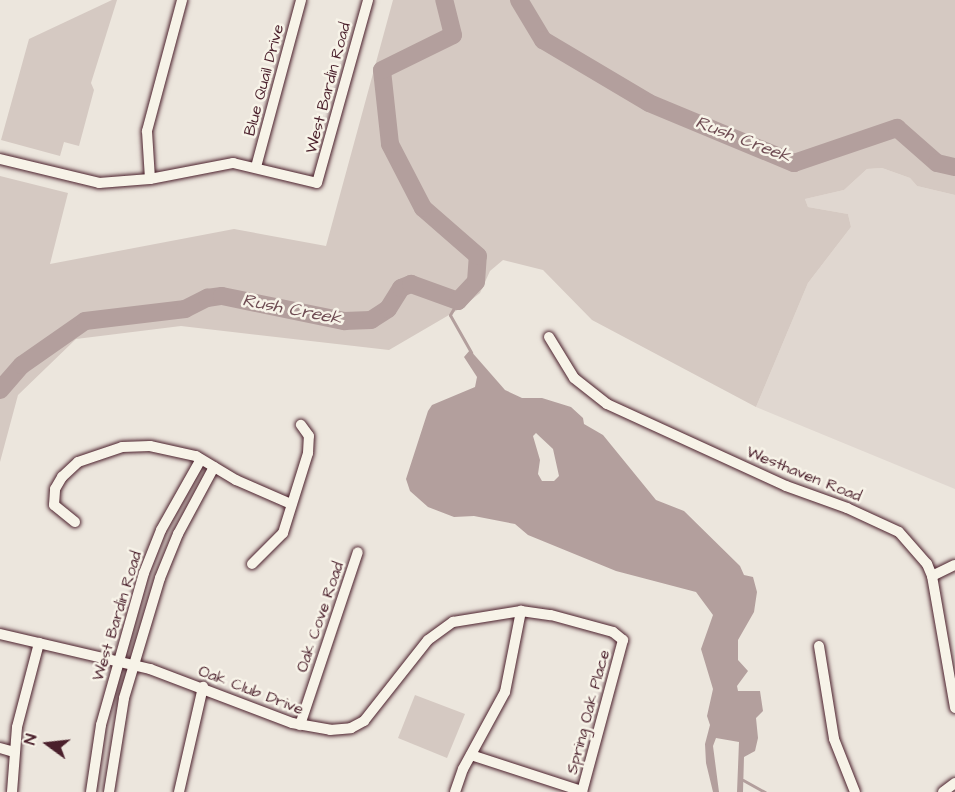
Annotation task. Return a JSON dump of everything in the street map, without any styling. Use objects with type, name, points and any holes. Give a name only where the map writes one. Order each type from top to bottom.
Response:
[{"type":"street","points":[[150,179],[147,131],[182,0]]},
{"type":"street","name":"Blue Quail Drive","points":[[256,167],[301,0]]},
{"type":"street","name":"West Bardin Road","points":[[256,167],[317,183],[368,0]]},
{"type":"street","points":[[1,158],[92,183],[150,179],[217,164],[256,167]]},
{"type":"street","name":"Westhaven Road","points":[[549,337],[574,378],[607,404],[786,486],[885,524],[912,543],[932,576],[955,708]]},
{"type":"street","points":[[252,564],[284,533],[308,453],[309,436],[302,425]]},
{"type":"street","points":[[75,522],[58,511],[53,497],[62,477],[78,462],[104,451],[150,446],[201,459],[291,504]]},
{"type":"street","name":"West Bardin Road","points":[[91,792],[101,726],[118,662],[161,530],[201,459]]},
{"type":"street","name":"West Bardin Road","points":[[109,792],[111,761],[134,666],[178,534],[214,467]]},
{"type":"street","name":"Oak Cove Road","points":[[300,725],[358,552]]},
{"type":"street","points":[[932,576],[955,565]]},
{"type":"street","points":[[455,792],[471,755],[505,692],[520,611]]},
{"type":"street","name":"Oak Club Drive","points":[[0,634],[134,666],[203,687],[300,725],[330,730],[351,728],[364,721],[428,640],[453,622],[520,611],[551,615],[613,632],[623,640]]},
{"type":"street","name":"Spring Oak Place","points":[[582,791],[623,640]]},
{"type":"street","points":[[12,792],[14,752],[39,643]]},
{"type":"street","points":[[819,646],[834,739],[855,792]]},
{"type":"street","points":[[179,792],[203,687]]},
{"type":"street","points":[[0,748],[14,752]]},
{"type":"street","points":[[471,755],[582,791]]},
{"type":"street","points":[[943,792],[955,783]]},
{"type":"shaded area","points":[[112,0],[117,0],[91,83],[94,90],[79,146],[64,142],[60,156],[1,140],[29,39]]},
{"type":"shaded area","points":[[393,0],[955,0],[955,195],[917,186],[910,178],[882,168],[867,169],[844,190],[805,199],[808,207],[848,214],[851,227],[808,283],[756,407],[592,320],[543,270],[503,260],[490,271],[480,293],[461,308],[389,350],[181,326],[76,339],[18,395],[0,462],[0,176],[68,193],[50,264],[234,229],[326,246]]},
{"type":"shaded area","points":[[882,168],[910,178],[917,186],[955,195],[955,489],[756,407],[808,283],[851,227],[848,214],[808,207],[805,199],[844,190],[867,169]]},
{"type":"shaded area","points":[[470,350],[505,390],[522,398],[542,398],[571,407],[583,418],[584,424],[603,435],[656,500],[684,511],[740,566],[744,575],[753,577],[757,592],[754,612],[738,640],[738,660],[748,671],[737,686],[738,691],[760,691],[763,711],[756,718],[758,738],[755,751],[744,757],[743,792],[737,792],[739,742],[716,738],[713,746],[719,792],[713,792],[706,763],[705,744],[710,725],[707,716],[713,689],[701,649],[713,615],[696,592],[616,571],[528,535],[515,524],[474,516],[454,517],[428,507],[410,491],[406,479],[428,411],[432,405],[475,387],[477,377],[464,357]],"holes":[[[536,433],[553,449],[559,476],[554,481],[542,481],[538,474],[540,460],[533,436]]]},
{"type":"shaded area","points":[[415,695],[465,714],[447,758],[398,738]]},
{"type":"waterway","name":"Rush Creek","points":[[0,390],[22,365],[85,321],[185,309],[207,298],[222,296],[344,321],[371,320],[388,309],[401,288],[411,284],[458,301],[476,282],[478,256],[423,208],[390,144],[382,70],[453,35],[444,0]]},
{"type":"waterway","name":"Rush Creek","points":[[519,0],[543,40],[649,103],[794,163],[897,128],[937,163],[955,167]]},
{"type":"waterway","points":[[458,301],[450,315],[471,352]]},
{"type":"waterway","points":[[743,780],[765,792]]}]
